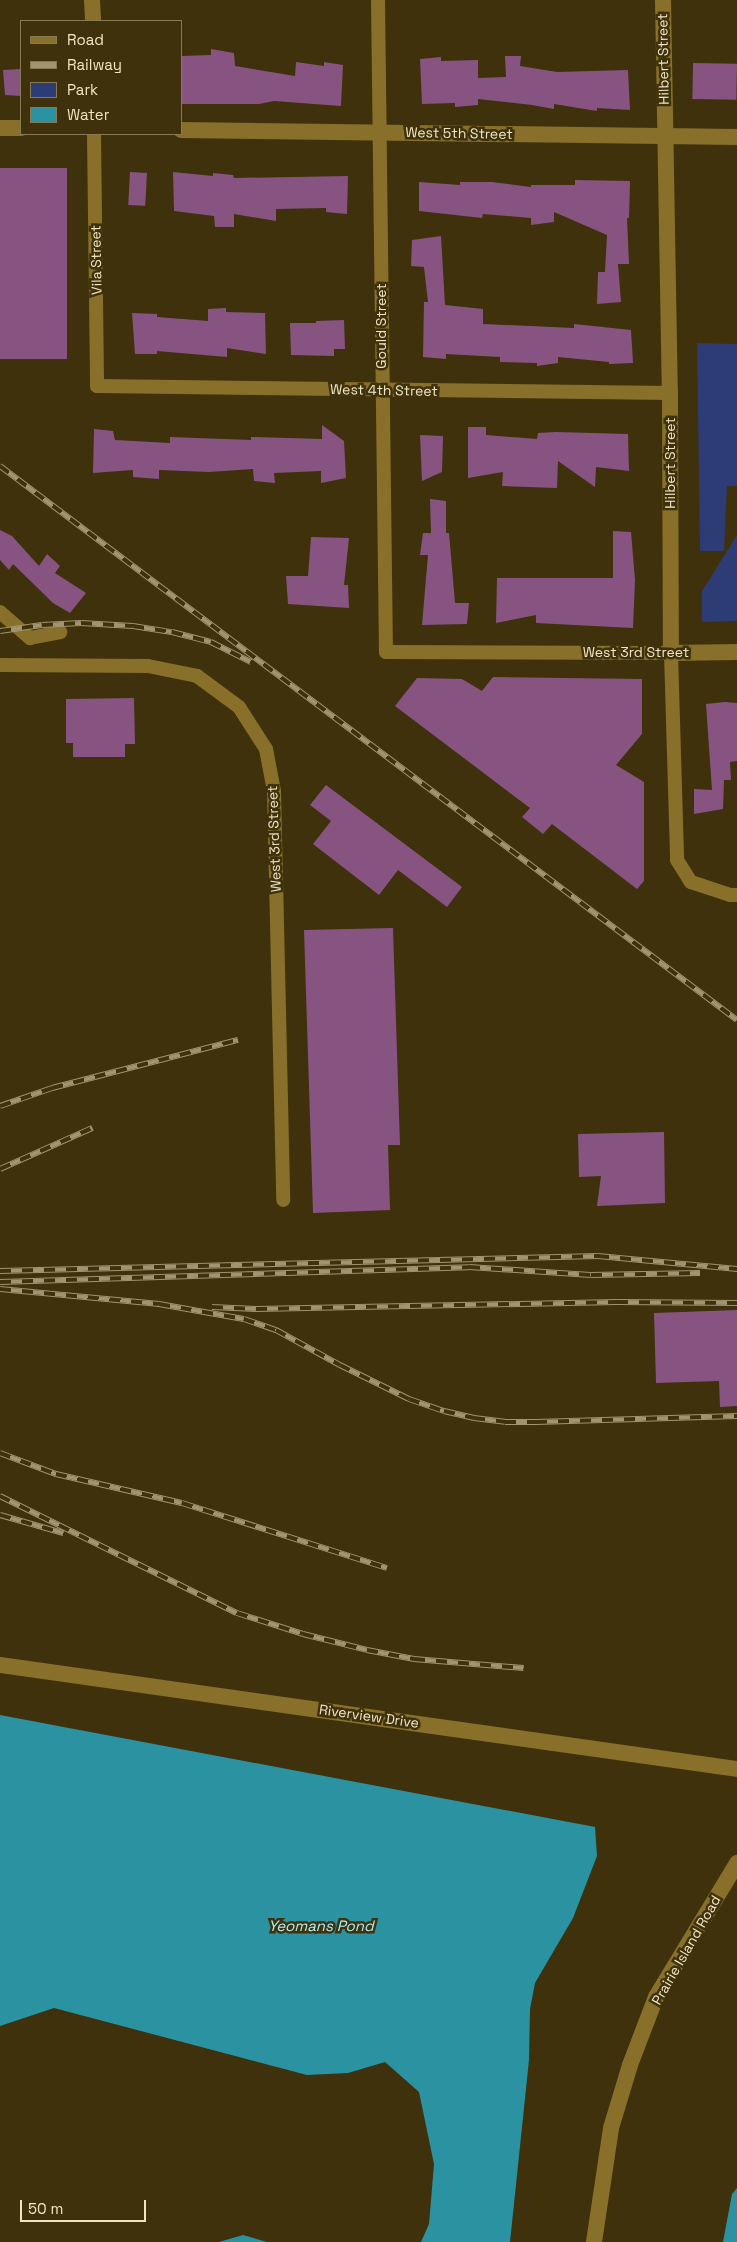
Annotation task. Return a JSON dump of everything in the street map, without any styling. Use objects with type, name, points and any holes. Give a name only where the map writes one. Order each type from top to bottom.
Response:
[{"type":"street","points":[[92,0],[93,20]]},
{"type":"street","name":"Gould Street","points":[[378,0],[381,390],[386,652]]},
{"type":"street","name":"Hilbert Street","points":[[663,0],[670,393],[671,653],[677,860],[691,882],[733,895]]},
{"type":"street","points":[[0,128],[20,128]]},
{"type":"street","name":"West 5th Street","points":[[182,130],[737,137]]},
{"type":"street","name":"Vila Street","points":[[94,135],[97,386]]},
{"type":"street","name":"West 4th Street","points":[[97,386],[670,393]]},
{"type":"street","points":[[0,612],[30,638],[60,632]]},
{"type":"street","name":"West 3rd Street","points":[[386,652],[737,652]]},
{"type":"street","name":"West 3rd Street","points":[[0,665],[148,666],[197,676],[239,707],[266,749],[274,791],[282,1200]]},
{"type":"street","name":"Riverview Drive","points":[[0,1665],[737,1769]]},
{"type":"street","name":"Prairie Island Road","points":[[594,2242],[611,2128],[630,2065],[656,1997],[737,1863]]},
{"type":"green space","points":[[697,343],[737,344],[737,486],[727,486],[724,551],[700,551]]},
{"type":"green space","points":[[737,535],[737,621],[702,622],[702,591]]},
{"type":"water","name":"Yeomans Pond","points":[[0,1715],[595,1827],[597,1856],[573,1918],[535,1983],[530,2009],[529,2060],[510,2242],[421,2242],[429,2224],[434,2164],[419,2092],[385,2062],[348,2073],[307,2075],[54,2008],[0,2026]]},
{"type":"water","points":[[737,2188],[737,2242],[723,2242],[732,2194]]},
{"type":"water","points":[[243,2235],[267,2242],[219,2242]]},
{"type":"building","points":[[211,49],[234,53],[235,66],[295,76],[296,62],[324,66],[324,62],[343,65],[341,106],[274,101],[259,104],[182,104],[182,56],[211,55]]},
{"type":"building","points":[[505,56],[521,56],[520,66],[557,72],[628,70],[630,110],[597,108],[597,111],[554,104],[554,109],[478,99],[478,105],[455,107],[455,103],[422,104],[420,59],[441,57],[441,61],[478,60],[478,78],[506,77]]},
{"type":"building","points":[[693,63],[737,64],[736,100],[692,99]]},
{"type":"building","points":[[20,69],[20,96],[5,95],[3,70]]},
{"type":"building","points":[[0,168],[67,168],[67,359],[0,359]]},
{"type":"building","points":[[130,172],[147,173],[145,206],[128,205]]},
{"type":"building","points":[[173,172],[213,176],[213,173],[233,175],[234,178],[348,176],[347,214],[326,212],[326,208],[276,209],[276,221],[234,214],[234,227],[215,227],[214,216],[174,211]]},
{"type":"building","points":[[575,180],[630,181],[629,218],[627,218],[629,264],[618,264],[621,302],[597,304],[598,272],[605,272],[607,235],[554,212],[554,222],[531,225],[531,218],[483,214],[482,218],[419,211],[419,182],[460,185],[460,182],[492,182],[531,187],[531,185],[575,185]]},
{"type":"building","points":[[441,236],[445,305],[483,309],[483,324],[574,328],[574,324],[631,330],[633,363],[609,364],[609,362],[558,357],[558,363],[537,366],[537,363],[500,362],[500,357],[446,354],[446,359],[423,357],[424,302],[428,302],[424,267],[411,266],[412,240]]},
{"type":"building","points":[[226,308],[226,312],[265,313],[266,354],[227,348],[227,357],[157,351],[157,354],[135,354],[132,313],[157,314],[157,317],[208,321],[208,309]]},
{"type":"building","points":[[344,320],[345,349],[334,349],[334,356],[291,355],[290,323]]},
{"type":"building","points":[[322,425],[344,441],[346,478],[321,483],[321,471],[274,473],[275,483],[254,481],[253,469],[209,472],[159,470],[159,479],[133,477],[133,470],[93,473],[94,429],[113,431],[115,440],[170,443],[170,437],[251,440],[251,437],[322,439]]},
{"type":"building","points":[[468,427],[486,427],[486,435],[537,439],[538,433],[556,432],[628,434],[629,471],[596,467],[595,487],[558,461],[557,488],[502,486],[503,472],[468,478]]},
{"type":"building","points":[[420,435],[443,436],[442,472],[422,481]]},
{"type":"building","points":[[430,499],[446,501],[446,533],[449,533],[455,603],[469,603],[467,624],[422,625],[428,555],[420,555],[423,533],[431,533]]},
{"type":"building","points":[[0,530],[12,536],[39,566],[47,554],[60,566],[55,573],[86,593],[70,613],[53,603],[13,564],[9,570],[0,560]]},
{"type":"building","points":[[613,531],[631,532],[635,580],[633,628],[536,623],[536,615],[496,623],[497,578],[613,578]]},
{"type":"building","points":[[311,537],[349,538],[344,585],[348,585],[349,608],[288,604],[286,576],[308,576]]},
{"type":"building","points":[[493,677],[642,679],[642,734],[616,765],[644,782],[644,881],[637,889],[552,824],[543,834],[522,817],[530,808],[395,706],[417,678],[462,679],[482,691]]},
{"type":"building","points":[[134,698],[135,744],[125,744],[125,757],[73,757],[73,743],[66,743],[66,699]]},
{"type":"building","points":[[737,703],[737,761],[730,762],[731,780],[724,780],[723,809],[694,814],[694,789],[712,790],[706,704]]},
{"type":"building","points":[[326,785],[462,887],[447,907],[398,870],[379,895],[313,844],[331,821],[310,805]]},
{"type":"building","points":[[393,928],[400,1145],[388,1145],[390,1210],[313,1213],[304,930]]},
{"type":"building","points":[[664,1132],[665,1203],[597,1206],[601,1176],[579,1177],[578,1134]]},
{"type":"building","points":[[737,1310],[737,1406],[720,1407],[719,1381],[656,1383],[654,1313]]},
{"type":"railway","points":[[0,466],[737,1020]]},
{"type":"railway","points":[[0,631],[42,625],[81,623],[133,626],[172,632],[211,642],[251,662]]},
{"type":"railway","points":[[0,1106],[52,1088],[238,1040]]},
{"type":"railway","points":[[0,1169],[92,1128]]},
{"type":"railway","points":[[0,1271],[598,1256],[737,1269]]},
{"type":"railway","points":[[0,1282],[469,1267],[591,1275],[700,1273]]},
{"type":"railway","points":[[0,1289],[159,1304],[244,1319],[276,1330],[340,1365],[409,1399],[444,1411],[474,1418],[505,1422],[536,1422],[737,1416]]},
{"type":"railway","points":[[212,1307],[256,1309],[617,1302],[737,1303]]},
{"type":"railway","points":[[0,1453],[56,1474],[182,1503],[387,1568]]},
{"type":"railway","points":[[0,1496],[237,1613],[303,1634],[367,1650],[414,1659],[524,1668]]},
{"type":"railway","points":[[0,1515],[63,1533]]}]
